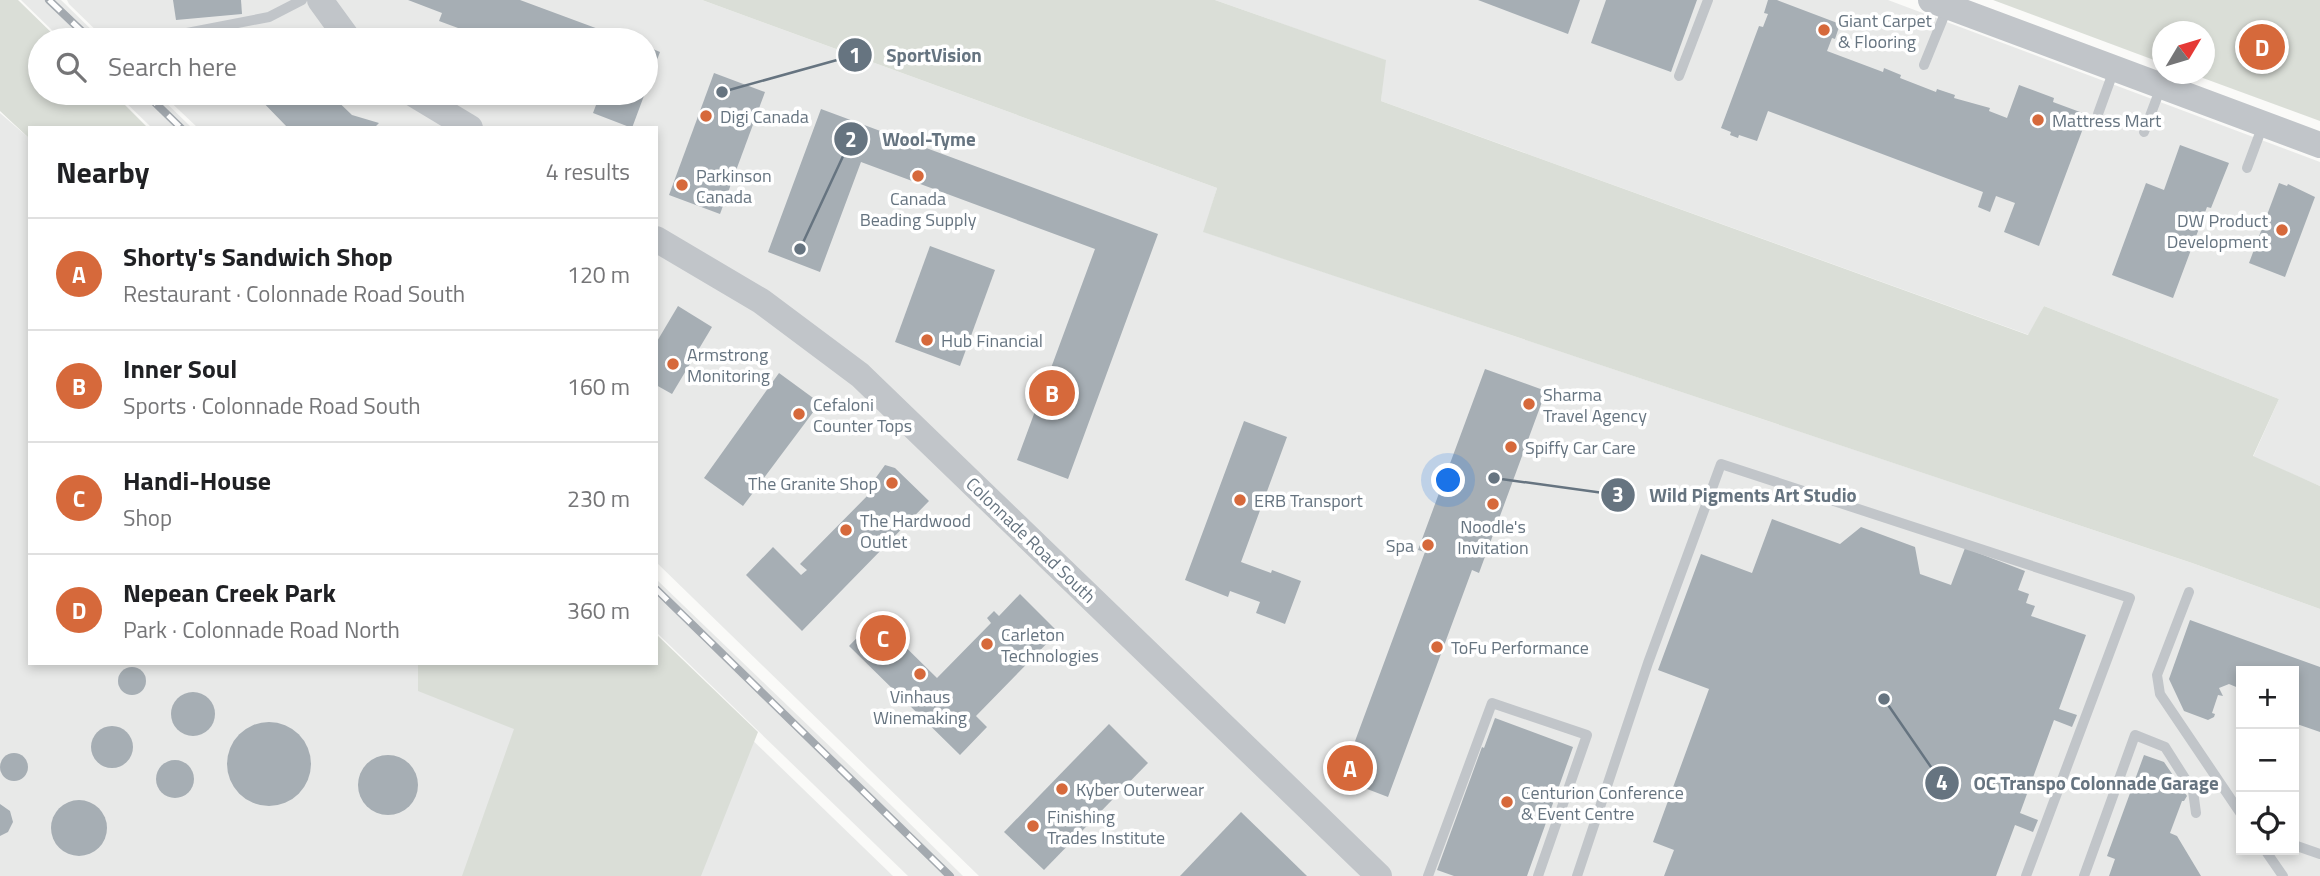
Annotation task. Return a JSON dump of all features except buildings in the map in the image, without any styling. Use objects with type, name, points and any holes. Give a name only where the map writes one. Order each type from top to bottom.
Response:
[{"type":"street","points":[[320,0],[340,28]]},
{"type":"street","points":[[1939,3],[2320,145]]},
{"type":"street","points":[[430,105],[459,125]]},
{"type":"street","name":"Colonnade Road South","points":[[658,240],[761,302],[859,375],[1378,876]]},
{"type":"lane","points":[[212,28],[269,17],[302,0]]},
{"type":"lane","points":[[1679,76],[1708,0]]},
{"type":"lane","points":[[1924,65],[1939,3]]},
{"type":"lane","points":[[2098,114],[2115,67]]},
{"type":"lane","points":[[2144,132],[2162,85]]},
{"type":"lane","points":[[2247,168],[2264,123]]},
{"type":"lane","points":[[1577,876],[1648,663],[1721,464],[2130,598],[2026,876]]},
{"type":"lane","points":[[2189,592],[2157,675],[2160,694],[2236,807]]},
{"type":"lane","points":[[1428,876],[1492,702],[1587,735],[1538,876]]},
{"type":"lane","points":[[2084,876],[2135,735],[2165,747],[2193,790],[2196,813]]},
{"type":"lane","points":[[2299,847],[2320,854]]},
{"type":"lane","points":[[2268,855],[2283,876]]},
{"type":"shaded area","points":[[0,0],[18,0],[47,28],[28,28],[28,105],[125,105],[146,126],[28,126],[28,137],[0,111]]},
{"type":"shaded area","points":[[21,0],[61,0],[90,28],[50,28]]},
{"type":"shaded area","points":[[67,0],[702,0],[1217,188],[1204,232],[2192,563],[2320,609],[2320,876],[979,876],[658,564],[658,126],[196,126],[174,105],[658,105],[658,28],[94,28]]},
{"type":"shaded area","points":[[702,0],[1215,0],[1386,60],[1381,101],[2028,335],[2044,306],[2279,399],[2253,456],[2320,486],[2320,609],[2192,563],[1203,232],[1217,188]]},
{"type":"shaded area","points":[[1215,0],[1888,0],[2320,162],[2320,486],[2253,457],[2279,399],[2044,306],[2029,335],[1381,101],[1385,60]]},
{"type":"shaded area","points":[[1993,0],[2320,0],[2320,121],[2215,82],[2215,21],[2152,21],[2152,59]]},
{"type":"shaded area","points":[[128,105],[168,105],[190,126],[150,126]]},
{"type":"shaded area","points":[[0,113],[28,137],[28,665],[656,665],[672,876],[0,876]]},
{"type":"shaded area","points":[[658,581],[963,876],[908,876],[658,634]]},
{"type":"shaded area","points":[[658,636],[758,732],[701,876],[462,876],[514,729],[418,691],[418,665],[658,665]]},
{"type":"shaded area","points":[[739,727],[893,876],[685,876]]},
{"type":"railway","points":[[49,0],[78,28]]},
{"type":"railway","points":[[157,105],[179,126]]},
{"type":"railway","points":[[658,591],[950,876]]},
{"type":"place","name":"Giant Carpet & Flooring","points":[[1824,30]]},
{"type":"place","name":"Nepean Creek Park","points":[[2262,47]]},
{"type":"place","name":"SportVision","points":[[722,92]]},
{"type":"place","name":"Digi Canada","points":[[706,116]]},
{"type":"place","name":"Mattress Mart","points":[[2038,120]]},
{"type":"place","name":"Canada Beading Supply","points":[[918,176]]},
{"type":"place","name":"Parkinson Canada","points":[[682,185]]},
{"type":"place","name":"DW Product Development","points":[[2282,230]]},
{"type":"place","name":"Wool-Tyme","points":[[800,249]]},
{"type":"place","name":"Hub Financial","points":[[927,340]]},
{"type":"place","name":"Armstrong Monitoring","points":[[673,364]]},
{"type":"place","name":"Inner Soul","points":[[1052,393]]},
{"type":"place","name":"Sharma Travel Agency","points":[[1529,404]]},
{"type":"place","name":"Cefaloni Counter Tops","points":[[799,414]]},
{"type":"place","name":"Spiffy Car Care","points":[[1511,447]]},
{"type":"place","name":"Wild Pigments Art Studio","points":[[1494,478]]},
{"type":"place","name":"The Granite Shop","points":[[892,483]]},
{"type":"place","name":"ERB Transport","points":[[1240,500]]},
{"type":"place","name":"Noodle's Invitation","points":[[1493,504]]},
{"type":"place","name":"The Hardwood Outlet","points":[[846,530]]},
{"type":"place","name":"Spa","points":[[1428,545]]},
{"type":"place","name":"Handi-House","points":[[883,638]]},
{"type":"place","name":"Carleton Technologies","points":[[987,644]]},
{"type":"place","name":"ToFu Performance","points":[[1437,647]]},
{"type":"place","name":"Vinhaus Winemaking","points":[[920,674]]},
{"type":"place","name":"OC Transpo Colonnade Garage","points":[[1884,699]]},
{"type":"place","name":"Shorty's Sandwich Shop","points":[[1350,768]]},
{"type":"place","name":"Kyber Outerwear","points":[[1062,789]]},
{"type":"place","name":"Centurion Conference & Event Centre","points":[[1507,802]]},
{"type":"place","name":"Finishing Trades Institute","points":[[1033,826]]}]
